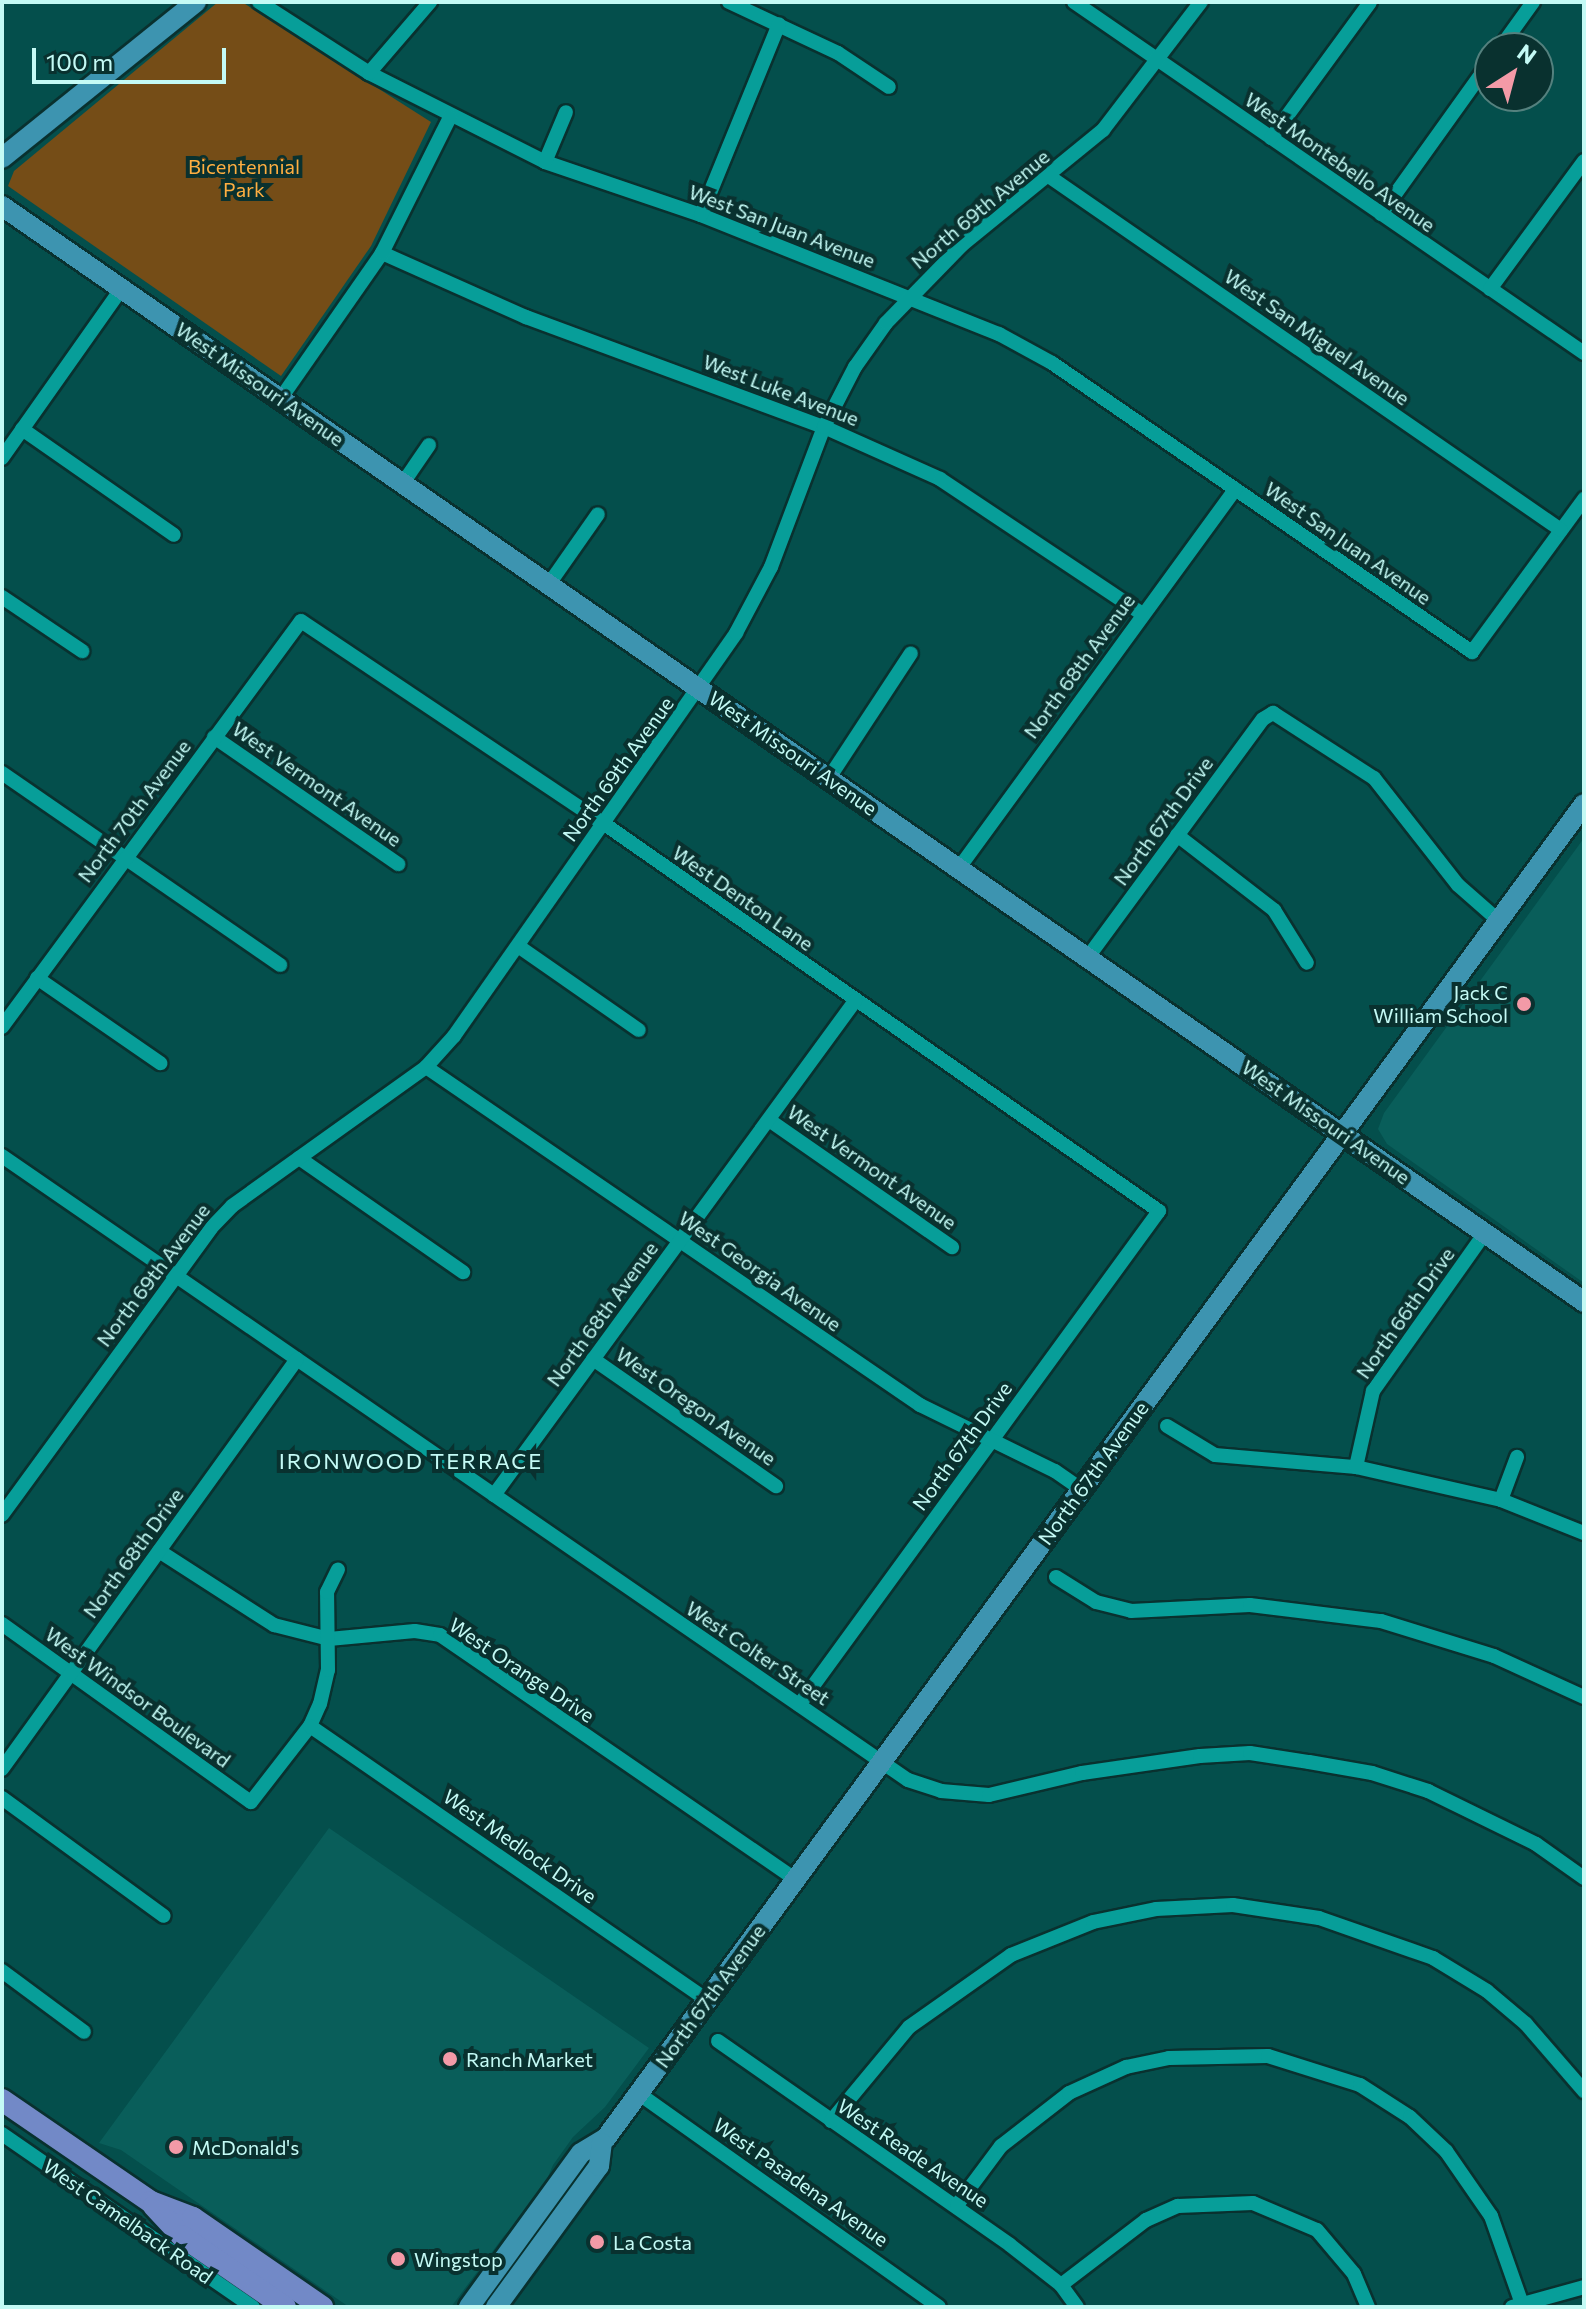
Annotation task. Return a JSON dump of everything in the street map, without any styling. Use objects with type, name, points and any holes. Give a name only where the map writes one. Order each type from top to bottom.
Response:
[{"type":"main road","name":"West Camelback Road","points":[[2,2100],[151,2202],[182,2236],[285,2307]]},
{"type":"main road","name":"West Camelback Road","points":[[151,2202],[193,2218],[322,2307]]},
{"type":"street","points":[[2,158],[196,2]]},
{"type":"street","name":"West San Juan Avenue","points":[[259,2],[369,73],[450,117],[545,162],[701,215],[909,296],[1052,363],[1472,652],[1561,530]]},
{"type":"street","points":[[369,73],[430,2]]},
{"type":"street","points":[[729,2],[838,53],[889,87]]},
{"type":"street","name":"West Montebello Avenue","points":[[1074,2],[1584,353]]},
{"type":"street","name":"North 69th Avenue","points":[[2,1515],[175,1275],[232,1206],[362,1118],[426,1067],[518,946],[700,689],[759,592],[824,427],[855,367],[909,296],[962,245],[1050,177],[1103,130],[1159,61],[1201,2]]},
{"type":"street","points":[[1271,138],[1370,2]]},
{"type":"street","points":[[1511,32],[1533,2]]},
{"type":"street","points":[[701,215],[779,24]]},
{"type":"street","points":[[1381,214],[1474,84]]},
{"type":"street","points":[[545,162],[566,112]]},
{"type":"street","points":[[281,398],[382,253],[450,117]]},
{"type":"street","points":[[1490,289],[1584,161]]},
{"type":"street","name":"West San Miguel Avenue","points":[[1050,177],[1561,530]]},
{"type":"street","name":"West Missouri Avenue","points":[[2,206],[1584,1302]]},
{"type":"street","name":"West Luke Avenue","points":[[382,253],[526,317],[824,427],[975,498],[1141,613]]},
{"type":"street","points":[[2,458],[121,289]]},
{"type":"street","points":[[22,429],[174,535]]},
{"type":"street","points":[[403,483],[429,445]]},
{"type":"street","name":"North 68th Avenue","points":[[959,868],[1141,613],[1235,489]]},
{"type":"street","points":[[1561,530],[1584,499]]},
{"type":"street","points":[[549,584],[598,514]]},
{"type":"street","points":[[2,597],[82,651]]},
{"type":"street","name":"North 70th Avenue","points":[[2,1027],[124,857],[301,621]]},
{"type":"street","name":"West Denton Lane","points":[[301,621],[603,823],[1159,1211]]},
{"type":"street","points":[[829,778],[911,653]]},
{"type":"street","name":"North 67th Drive","points":[[1088,957],[1177,835],[1273,713],[1374,778],[1458,885],[1498,920]]},
{"type":"street","name":"West Vermont Avenue","points":[[214,737],[398,864]]},
{"type":"street","points":[[2,773],[280,965]]},
{"type":"street","name":"North 67th Avenue","points":[[496,2307],[599,2166],[602,2143],[638,2093],[1584,804]]},
{"type":"street","points":[[1177,835],[1274,910],[1307,963]]},
{"type":"street","points":[[518,946],[639,1030]]},
{"type":"street","points":[[37,978],[160,1063]]},
{"type":"street","name":"North 68th Avenue","points":[[494,1495],[855,1001]]},
{"type":"street","name":"West Georgia Avenue","points":[[426,1067],[920,1405],[1081,1489]]},
{"type":"street","name":"West Vermont Avenue","points":[[769,1120],[952,1247]]},
{"type":"street","name":"West Colter Street","points":[[2,1156],[882,1762],[925,1787],[989,1795],[1082,1773],[1200,1756],[1250,1753],[1372,1773],[1428,1791],[1536,1844],[1584,1878]]},
{"type":"street","points":[[299,1158],[463,1272]]},
{"type":"street","name":"North 67th Drive","points":[[799,1705],[1159,1211]]},
{"type":"street","name":"North 66th Drive","points":[[1356,1467],[1373,1391],[1485,1233]]},
{"type":"street","name":"North 68th Drive","points":[[2,1769],[297,1359]]},
{"type":"street","name":"West Oregon Avenue","points":[[593,1359],[776,1486]]},
{"type":"street","points":[[1167,1426],[1215,1455],[1356,1467],[1501,1500],[1584,1533]]},
{"type":"street","points":[[1501,1500],[1517,1457]]},
{"type":"street","name":"West Orange Drive","points":[[159,1551],[274,1625],[329,1639],[415,1631],[440,1635],[796,1880]]},
{"type":"street","points":[[310,1726],[323,1692],[329,1639],[327,1592],[338,1569]]},
{"type":"street","points":[[1056,1577],[1096,1602],[1131,1611],[1250,1605],[1381,1621],[1494,1656],[1584,1697]]},
{"type":"street","name":"West Windsor Boulevard","points":[[2,1624],[251,1802],[310,1726]]},
{"type":"street","name":"West Medlock Drive","points":[[310,1726],[707,2000]]},
{"type":"street","points":[[2,1798],[164,1916]]},
{"type":"street","points":[[831,2121],[909,2027],[1011,1955],[1093,1922],[1156,1909],[1233,1905],[1335,1922],[1433,1958],[1487,1991],[1526,2024],[1584,2091]]},
{"type":"street","points":[[2,1971],[84,2032]]},
{"type":"street","name":"West Reade Avenue","points":[[718,2041],[957,2205],[1061,2285],[1077,2307]]},
{"type":"street","points":[[957,2205],[1001,2146],[1069,2093],[1126,2067],[1169,2058],[1268,2056],[1360,2085],[1410,2117],[1437,2143],[1491,2216],[1519,2306],[1584,2287]]},
{"type":"street","name":"West Pasadena Avenue","points":[[638,2093],[939,2307]]},
{"type":"street","name":"West Camelback Road","points":[[2,2134],[253,2307]]},
{"type":"street","name":"North 67th Avenue","points":[[469,2307],[581,2153],[602,2143]]},
{"type":"street","points":[[1061,2285],[1146,2220],[1178,2206],[1253,2203],[1317,2230],[1354,2274],[1368,2307]]},
{"type":"shaded area","name":"Jack C William School","points":[[1584,838],[1584,1283],[1387,1144],[1378,1129],[1384,1113]]},
{"type":"shaded area","points":[[329,1828],[649,2048],[605,2107],[573,2137],[553,2165],[538,2201],[504,2236],[451,2307],[349,2307],[121,2150],[99,2143]]},
{"type":"green space","name":"Bicentennial Park","points":[[218,2],[242,2],[431,122],[371,246],[281,376],[8,186],[14,171]]},
{"type":"place","name":"Jack C William School","points":[[1524,1004]]},
{"type":"place","name":"Ranch Market","points":[[450,2059]]},
{"type":"place","name":"McDonald's","points":[[176,2147]]},
{"type":"place","name":"La Costa","points":[[597,2242]]},
{"type":"place","name":"Wingstop","points":[[398,2259]]},
{"type":"district","name":"IRONWOOD TERRACE","points":[[411,1461]]}]
